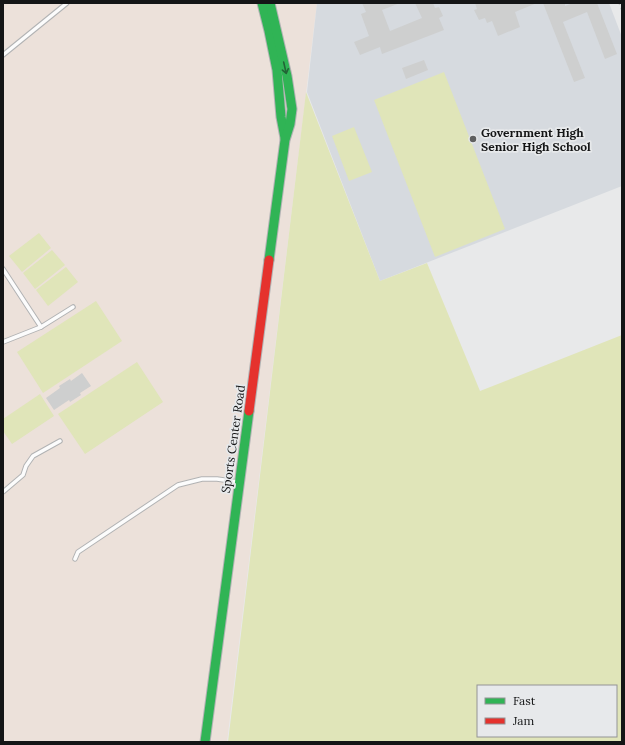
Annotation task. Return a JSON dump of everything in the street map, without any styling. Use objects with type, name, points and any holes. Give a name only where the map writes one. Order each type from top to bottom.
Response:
[{"type":"main road","name":"Sports Center Road","points":[[262,3],[277,70],[281,118],[285,140]]},
{"type":"main road","name":"Sports Center Road","points":[[205,742],[285,140],[290,124],[292,109],[287,76],[270,3]]},
{"type":"lane","points":[[3,55],[67,3]]},
{"type":"lane","points":[[3,269],[40,327]]},
{"type":"lane","points":[[3,342],[40,327],[73,307]]},
{"type":"lane","points":[[3,492],[23,475],[26,466],[33,456],[60,441]]},
{"type":"lane","points":[[75,559],[78,552],[178,485],[202,479],[240,482]]},
{"type":"path","points":[[619,3],[622,11]]},
{"type":"shaded area","points":[[3,3],[317,3],[227,742],[3,742]]},
{"type":"shaded area","name":"Government High Senior High School","points":[[317,3],[609,3],[622,37],[622,186],[380,281],[307,92]]},
{"type":"green space","points":[[444,72],[505,229],[435,257],[374,100]]},
{"type":"green space","points":[[306,92],[380,281],[427,263],[480,391],[622,335],[622,742],[228,742]]},
{"type":"green space","points":[[354,127],[372,172],[349,181],[332,136]]},
{"type":"green space","points":[[39,233],[51,248],[22,272],[9,256]]},
{"type":"green space","points":[[52,250],[65,265],[35,289],[23,273]]},
{"type":"green space","points":[[66,267],[78,282],[48,306],[36,290]]},
{"type":"green space","points":[[96,301],[122,341],[43,393],[17,352]]},
{"type":"green space","points":[[137,362],[163,402],[85,454],[58,414]]},
{"type":"green space","points":[[40,394],[54,416],[12,444],[3,431],[3,419]]},
{"type":"building","points":[[362,3],[400,3],[382,10],[390,31],[422,18],[415,3],[433,3],[435,8],[439,7],[443,16],[439,18],[444,30],[382,54],[380,47],[360,55],[354,42],[369,36],[361,14],[366,12]]},
{"type":"building","points":[[475,3],[537,3],[515,12],[520,27],[498,36],[492,21],[487,23],[485,18],[479,20],[474,10],[477,9]]},
{"type":"building","points":[[543,3],[565,3],[565,6],[573,3],[597,3],[617,54],[605,59],[587,12],[563,22],[585,78],[574,82]]},
{"type":"building","points":[[424,60],[428,70],[406,79],[402,68]]},
{"type":"building","points":[[82,373],[91,386],[80,393],[81,395],[70,402],[69,400],[54,410],[46,398],[60,388],[59,386],[70,379],[71,381]]},
{"type":"traffic: fast","points":[[262,3],[277,70],[281,117],[285,138]]},
{"type":"traffic: fast","points":[[269,260],[285,140],[290,124],[292,109],[287,76],[270,3]]},
{"type":"traffic: fast","points":[[205,742],[249,411]]},
{"type":"traffic: jam","points":[[249,411],[269,260]]},
{"type":"place","name":"Government High Senior High School","points":[[473,139]]}]
